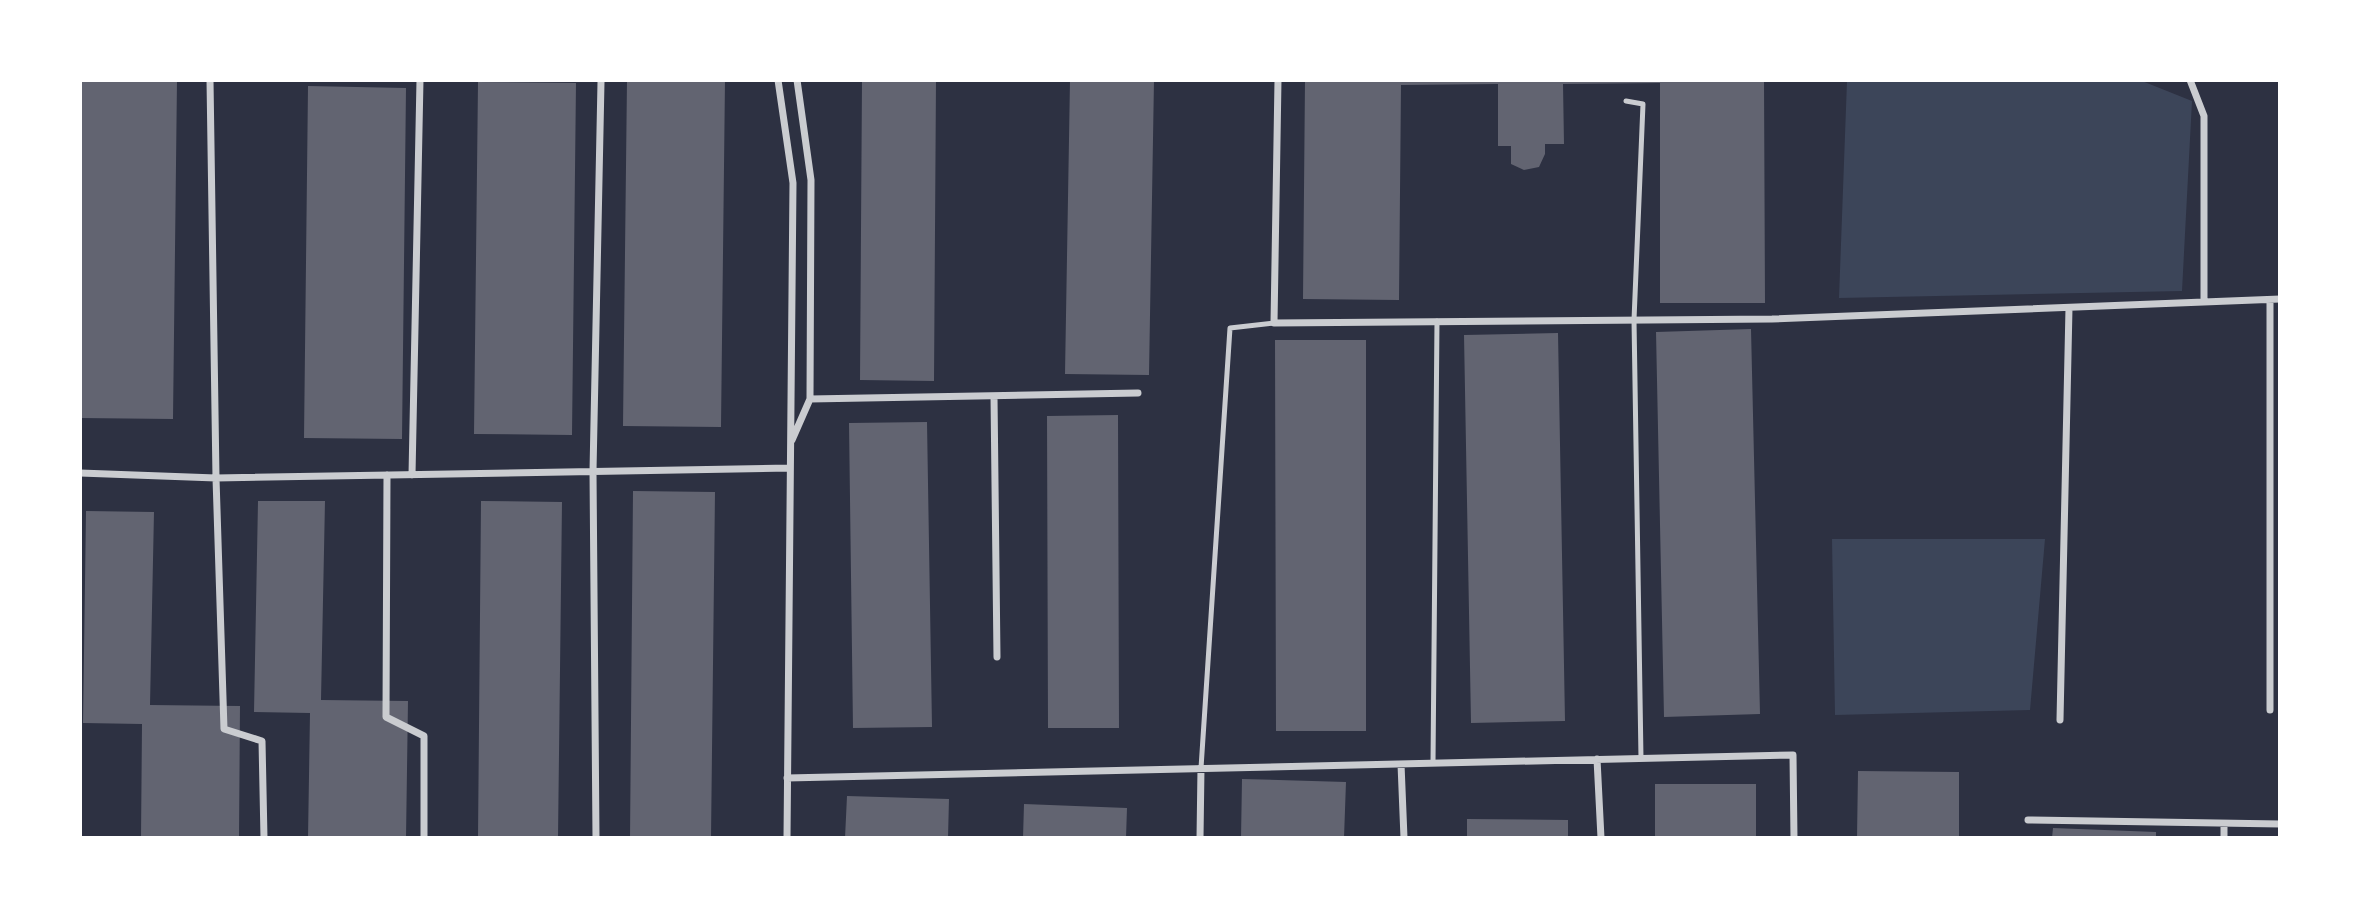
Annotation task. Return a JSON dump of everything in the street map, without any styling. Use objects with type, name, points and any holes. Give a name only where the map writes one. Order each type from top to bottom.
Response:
[{"type":"street","points":[[210,80],[216,478],[224,729],[261,741],[264,838]]},
{"type":"street","points":[[412,475],[420,80]]},
{"type":"street","points":[[778,80],[793,183],[787,838]]},
{"type":"street","points":[[790,444],[810,399],[811,180],[797,80]]},
{"type":"street","points":[[1278,80],[1274,323],[1772,319],[2280,299]]},
{"type":"street","points":[[2190,80],[2204,116],[2204,302]]},
{"type":"street","points":[[596,838],[593,471],[601,82]]},
{"type":"street","points":[[2270,300],[2270,710]]},
{"type":"street","points":[[2060,720],[2069,308]]},
{"type":"street","points":[[810,399],[1138,393]]},
{"type":"street","points":[[994,396],[997,657]]},
{"type":"street","points":[[80,473],[216,478],[790,468]]},
{"type":"street","points":[[387,475],[386,717],[424,736],[424,838]]},
{"type":"street","points":[[787,778],[1793,755],[1794,838]]},
{"type":"street","points":[[1597,760],[1601,838]]},
{"type":"street","points":[[1401,764],[1404,838]]},
{"type":"street","points":[[1200,838],[1201,768]]},
{"type":"street","points":[[2028,820],[2280,824]]},
{"type":"street","points":[[2224,824],[2224,838]]},
{"type":"lane","points":[[1626,101],[1643,104],[1634,320],[1641,758]]},
{"type":"lane","points":[[1433,763],[1437,321]]},
{"type":"lane","points":[[1201,768],[1230,328],[1274,323]]},
{"type":"shaded area","points":[[1847,81],[2142,81],[2192,101],[2182,291],[1839,298]]},
{"type":"shaded area","points":[[1832,539],[2045,539],[2030,710],[1835,715]]},
{"type":"building","points":[[80,80],[177,80],[173,419],[80,418]]},
{"type":"building","points":[[627,80],[725,80],[721,427],[623,426]]},
{"type":"building","points":[[862,80],[936,80],[934,381],[860,380]]},
{"type":"building","points":[[1070,80],[1154,80],[1149,375],[1065,374]]},
{"type":"building","points":[[1305,80],[1764,80],[1765,303],[1660,303],[1660,83],[1563,84],[1564,144],[1545,144],[1545,154],[1539,167],[1524,170],[1511,164],[1511,146],[1498,146],[1498,84],[1401,85],[1399,300],[1303,299]]},
{"type":"building","points":[[478,82],[576,83],[572,435],[474,434]]},
{"type":"building","points":[[308,86],[406,88],[402,439],[304,438]]},
{"type":"building","points":[[1751,329],[1760,714],[1664,717],[1656,332]]},
{"type":"building","points":[[1558,333],[1565,721],[1471,723],[1464,335]]},
{"type":"building","points":[[1275,340],[1366,340],[1366,731],[1276,731]]},
{"type":"building","points":[[1118,415],[1119,728],[1048,728],[1047,416]]},
{"type":"building","points":[[927,422],[932,727],[853,728],[849,423]]},
{"type":"building","points":[[633,491],[715,492],[711,838],[630,838]]},
{"type":"building","points":[[258,501],[325,501],[321,700],[408,701],[406,838],[308,838],[310,713],[254,712]]},
{"type":"building","points":[[481,501],[562,502],[558,838],[478,838]]},
{"type":"building","points":[[86,511],[154,512],[150,705],[240,706],[239,838],[141,838],[142,724],[83,723]]},
{"type":"building","points":[[1858,771],[1959,772],[1959,838],[1857,838]]},
{"type":"building","points":[[1242,779],[1346,782],[1344,838],[1241,838]]},
{"type":"building","points":[[1655,784],[1756,784],[1756,838],[1655,838]]},
{"type":"building","points":[[847,796],[949,799],[948,838],[845,838]]},
{"type":"building","points":[[1024,804],[1127,808],[1126,838],[1023,838]]},
{"type":"building","points":[[1467,819],[1568,820],[1568,838],[1467,838]]},
{"type":"building","points":[[2053,828],[2156,832],[2156,838],[2052,838]]}]
